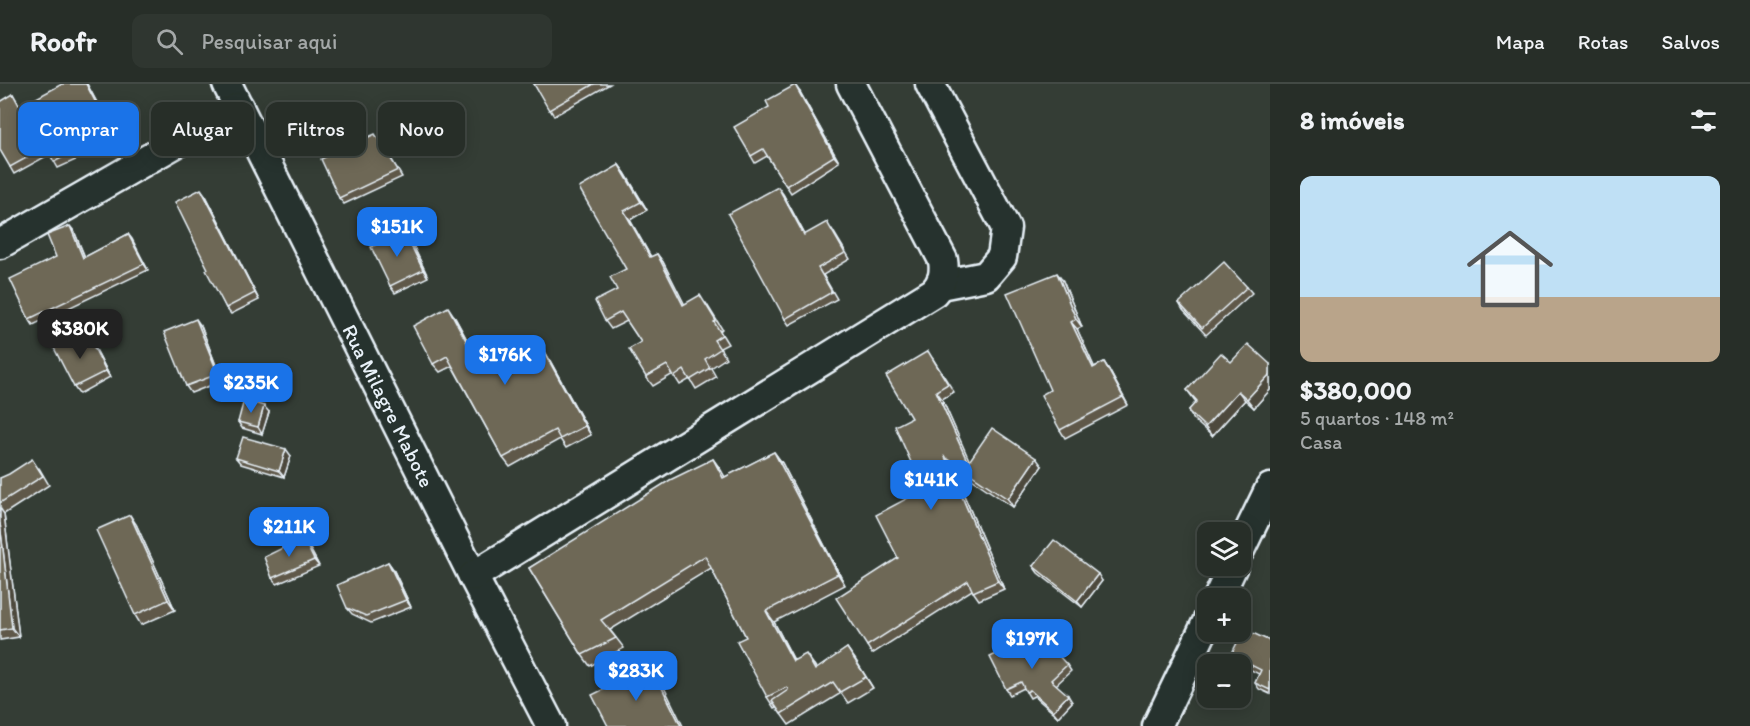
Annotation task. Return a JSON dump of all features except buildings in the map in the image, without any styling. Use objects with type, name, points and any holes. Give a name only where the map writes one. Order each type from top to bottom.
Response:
[{"type":"street","points":[[473,576],[934,292],[940,285],[943,277],[943,260],[851,84]]},
{"type":"street","points":[[930,84],[1006,228],[1002,257],[986,276],[940,285]]},
{"type":"street","points":[[0,244],[233,96]]},
{"type":"street","name":"Rua Milagre Mabote","points":[[233,96],[473,576],[551,726]]},
{"type":"street","points":[[1251,527],[1270,488]]},
{"type":"street","points":[[1157,726],[1197,642]]}]
